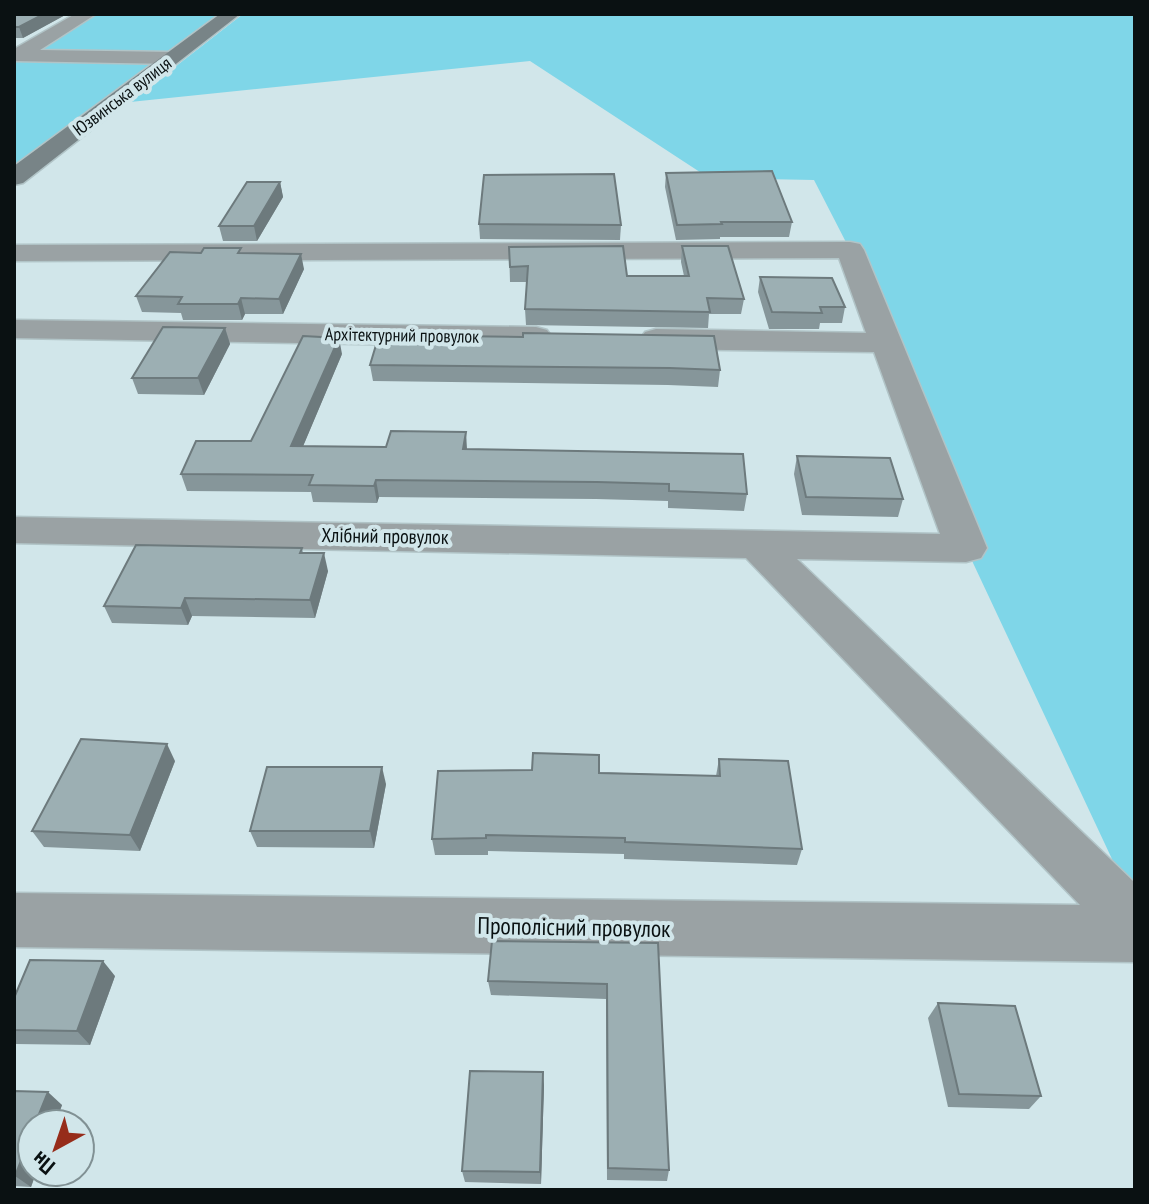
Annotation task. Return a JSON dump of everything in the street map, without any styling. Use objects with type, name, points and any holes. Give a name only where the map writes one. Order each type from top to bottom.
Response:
[{"type":"main road","name":"Юзвинська вулиця","points":[[14,178],[231,14]]},
{"type":"street","points":[[16,56],[87,14]]},
{"type":"street","points":[[16,56],[172,58]]},
{"type":"street","points":[[14,253],[850,250],[885,343],[632,339]]},
{"type":"street","name":"Архітектурний провулок","points":[[14,329],[568,338]]},
{"type":"street","name":"Хлібний провулок","points":[[14,530],[966,548],[885,343]]},
{"type":"street","points":[[756,543],[1135,922]]},
{"type":"street","name":"Прополісний провулок","points":[[14,920],[1135,934]]},
{"type":"shaded area","points":[[88,14],[218,14],[14,165],[14,57]]},
{"type":"shaded area","points":[[243,14],[1135,14],[1135,908],[966,548],[850,250],[814,180],[709,178],[530,61],[130,102]]},
{"type":"building","points":[[14,14],[44,14],[14,27]]},
{"type":"building","points":[[772,171],[792,222],[677,225],[666,173]]},
{"type":"building","points":[[614,174],[621,225],[479,224],[484,175]]},
{"type":"building","points":[[247,182],[280,182],[254,226],[219,226]]},
{"type":"building","points":[[623,246],[627,276],[689,276],[682,246],[728,246],[744,299],[707,298],[710,312],[525,309],[528,266],[510,267],[509,247]]},
{"type":"building","points":[[204,248],[241,248],[238,253],[301,254],[279,299],[241,298],[238,304],[178,304],[182,297],[136,296],[170,252],[201,253]]},
{"type":"building","points":[[760,277],[832,278],[845,307],[820,307],[822,313],[772,312]]},
{"type":"building","points":[[163,327],[225,328],[198,378],[132,378]]},
{"type":"building","points":[[523,333],[714,336],[720,370],[370,365],[379,335],[523,337]]},
{"type":"building","points":[[303,336],[339,338],[291,446],[386,447],[391,431],[466,432],[463,449],[743,454],[747,494],[669,491],[669,484],[376,480],[374,486],[309,485],[313,475],[181,474],[196,441],[251,441]]},
{"type":"building","points":[[797,456],[890,458],[903,499],[806,497]]},
{"type":"building","points":[[136,545],[302,548],[300,553],[324,553],[310,600],[185,598],[181,608],[104,606]]},
{"type":"building","points":[[81,739],[167,744],[130,835],[32,831]]},
{"type":"building","points":[[533,753],[599,755],[599,773],[720,776],[719,759],[788,761],[802,849],[625,842],[625,838],[486,835],[486,838],[432,839],[438,771],[532,770]]},
{"type":"building","points":[[267,767],[382,767],[370,831],[250,831]]},
{"type":"building","points":[[492,941],[658,943],[669,1170],[608,1168],[607,984],[488,981]]},
{"type":"building","points":[[30,960],[103,961],[77,1031],[14,1030],[14,998]]},
{"type":"building","points":[[938,1003],[1015,1006],[1041,1096],[959,1094]]},
{"type":"building","points":[[470,1071],[543,1072],[540,1172],[462,1171]]},
{"type":"building","points":[[14,1091],[48,1092],[42,1108],[16,1108],[15,1176]]}]
